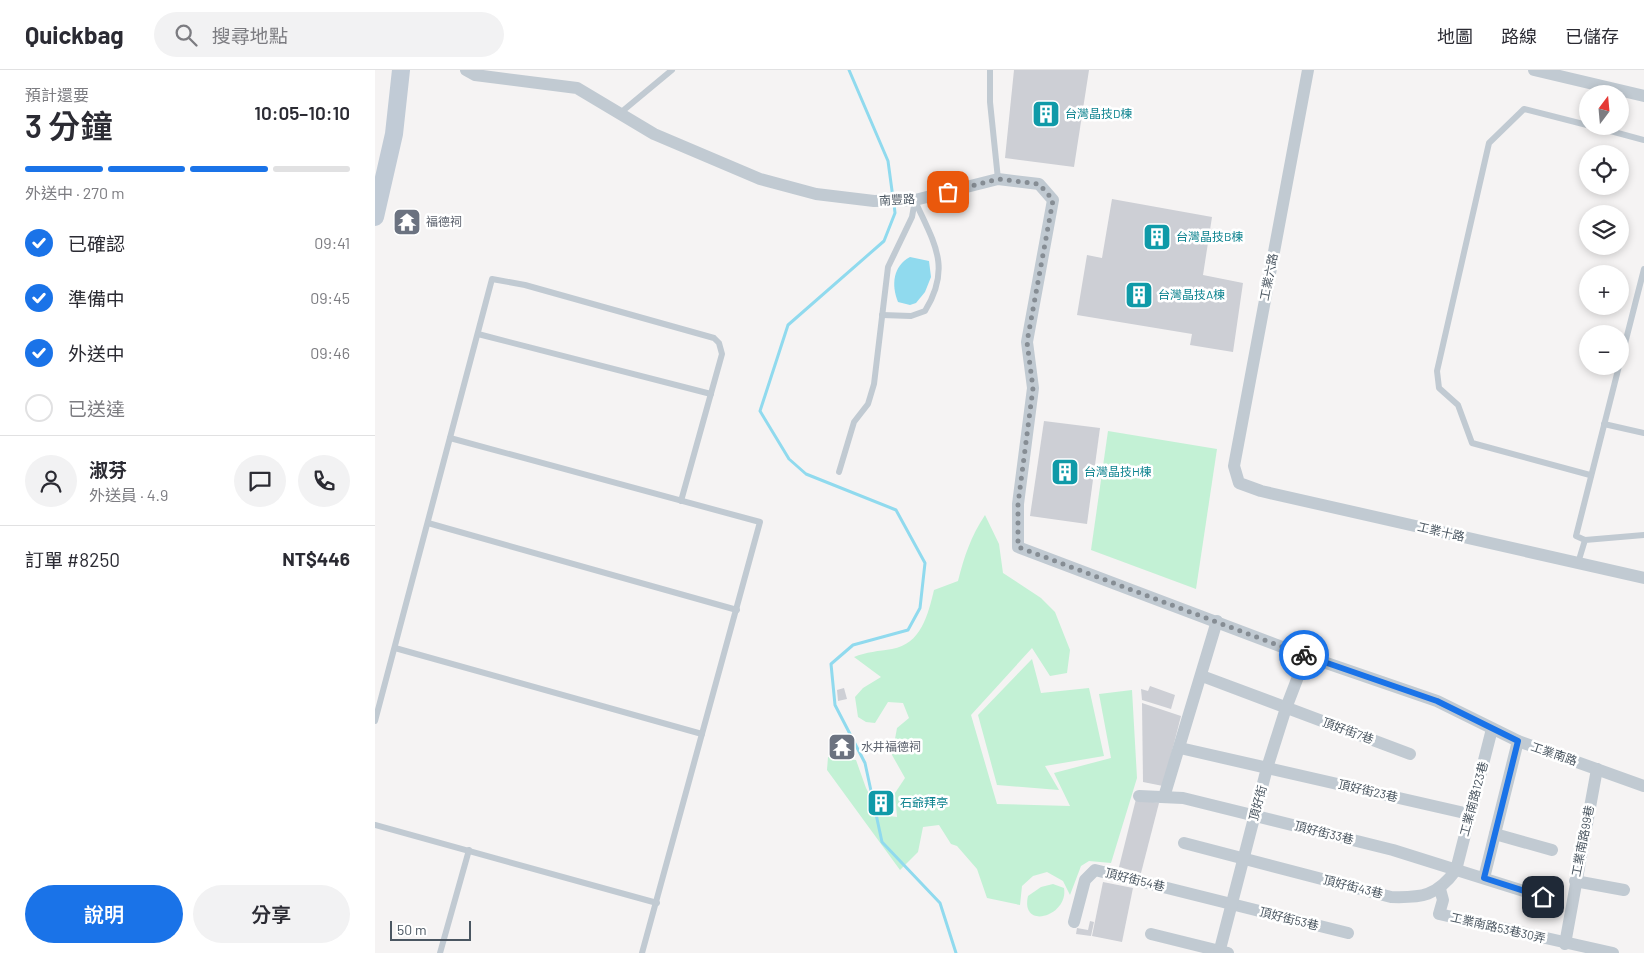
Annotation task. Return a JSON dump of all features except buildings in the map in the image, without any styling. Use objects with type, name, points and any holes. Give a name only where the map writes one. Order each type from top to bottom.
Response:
[{"type":"street","points":[[375,217],[394,134],[401,70]]},
{"type":"street","name":"南豐路","points":[[466,70],[475,75],[577,88],[654,134],[760,178],[816,194],[873,201],[915,200],[998,179],[1039,184],[1053,200],[1027,342],[1033,388],[1018,504],[1018,547]]},
{"type":"street","name":"工業六路","points":[[1239,483],[1234,466],[1307,70]]},
{"type":"street","points":[[1540,71],[1644,96]]},
{"type":"street","name":"工業十路","points":[[1239,483],[1261,492],[1644,578]]},
{"type":"street","name":"工業南路","points":[[1018,547],[1306,656],[1437,701],[1518,741],[1644,786]]},
{"type":"street","points":[[1164,797],[1217,621]]},
{"type":"street","name":"頂好街","points":[[1222,952],[1231,904],[1267,768],[1286,708],[1306,656]]},
{"type":"street","name":"頂好街7巷","points":[[1202,676],[1410,754]]},
{"type":"street","name":"工業南路123巷","points":[[1456,870],[1492,729]]},
{"type":"street","points":[[1484,878],[1518,741]]},
{"type":"street","name":"頂好街23巷","points":[[1180,748],[1469,814]]},
{"type":"street","name":"工業南路99巷","points":[[1565,944],[1597,769]]},
{"type":"street","name":"頂好街33巷","points":[[1139,796],[1183,798],[1393,850],[1543,897]]},
{"type":"street","points":[[1495,834],[1552,850]]},
{"type":"street","name":"頂好街43巷","points":[[1184,843],[1243,860],[1391,897],[1418,898],[1440,888],[1456,870]]},
{"type":"street","name":"頂好街54巷","points":[[1074,922],[1085,880],[1095,870],[1231,904]]},
{"type":"street","points":[[1575,881],[1624,890]]},
{"type":"street","name":"工業南路53巷30弄","points":[[1440,888],[1443,900],[1439,914],[1565,944],[1613,953]]},
{"type":"street","name":"頂好街53巷","points":[[1231,904],[1348,933]]},
{"type":"street","points":[[1151,934],[1222,952]]},
{"type":"lane","points":[[619,114],[672,70]]},
{"type":"lane","points":[[990,70],[990,102],[998,179]]},
{"type":"lane","points":[[1579,123],[1524,109],[1489,142],[1437,371],[1439,388],[1457,405],[1473,442],[1590,475]]},
{"type":"lane","points":[[1625,135],[1644,140]]},
{"type":"lane","points":[[839,472],[854,422],[868,404],[874,384],[889,266],[912,218],[915,200]]},
{"type":"lane","points":[[882,315],[911,316],[925,311],[937,284],[940,261],[915,200]]},
{"type":"lane","points":[[1629,336],[1640,300],[1644,270]]},
{"type":"lane","points":[[375,721],[492,279],[525,285],[714,338],[719,343],[722,354],[681,501]]},
{"type":"lane","points":[[478,334],[711,394]]},
{"type":"lane","points":[[1617,375],[1590,475],[1576,536],[1585,540],[1644,535]]},
{"type":"lane","points":[[1604,424],[1644,432]]},
{"type":"lane","points":[[450,438],[760,522],[642,953]]},
{"type":"lane","points":[[428,523],[737,610]]},
{"type":"lane","points":[[1577,563],[1585,540]]},
{"type":"lane","points":[[395,648],[702,734]]},
{"type":"lane","points":[[375,825],[657,903]]},
{"type":"lane","points":[[441,953],[469,850]]},
{"type":"green space","points":[[1108,431],[1217,449],[1196,589],[1091,550]]},
{"type":"green space","points":[[985,515],[999,544],[1003,573],[1041,598],[1055,612],[1070,650],[1067,673],[1050,676],[1032,648],[971,715],[997,804],[1070,806],[1054,773],[1111,758],[1099,694],[1132,690],[1137,778],[1111,863],[1089,861],[1081,866],[1070,895],[1063,881],[1047,872],[1033,876],[1022,886],[1020,905],[987,898],[977,869],[957,846],[951,844],[939,825],[923,827],[918,852],[900,870],[827,770],[828,757],[856,760],[866,788],[880,815],[897,817],[895,793],[905,778],[892,755],[897,728],[909,718],[903,703],[888,702],[875,723],[866,722],[858,717],[855,697],[863,688],[881,677],[854,657],[902,646],[916,635],[926,618],[934,590],[958,581],[969,547]]},
{"type":"green space","points":[[1032,659],[1041,693],[1089,688],[1104,756],[1045,766],[1059,790],[997,785],[978,715]]},
{"type":"green space","points":[[1053,884],[1064,888],[1064,898],[1059,906],[1045,916],[1037,916],[1031,913],[1027,907],[1028,896],[1041,887]]},
{"type":"water","points":[[910,257],[929,261],[931,277],[925,292],[916,303],[910,305],[898,302],[894,283],[900,265]]},
{"type":"waterway","points":[[849,70],[888,161],[893,198]]},
{"type":"waterway","points":[[894,204],[895,213],[884,241],[788,325],[760,411],[789,459],[806,474],[896,510],[925,563],[920,608],[908,630],[853,645],[831,664],[835,705],[865,763],[882,842],[940,903],[956,953]]},
{"type":"way so far","points":[[948,192],[998,179],[1039,184],[1053,200],[1049,232],[1033,298],[1027,342],[1033,388],[1018,504],[1018,547],[1304,655]]},
{"type":"place","name":"台灣晶技D棟","points":[[1046,114]]},
{"type":"place","name":"福德祠","points":[[407,222]]},
{"type":"place","name":"台灣晶技B棟","points":[[1157,237]]},
{"type":"place","name":"台灣晶技A棟","points":[[1139,295]]},
{"type":"place","name":"台灣晶技H棟","points":[[1065,472]]},
{"type":"place","name":"水井福德祠","points":[[842,747]]},
{"type":"place","name":"石爺拜亭","points":[[881,803]]},
{"type":"route","points":[[1304,655],[1437,701],[1518,741],[1484,878],[1543,897]]}]
